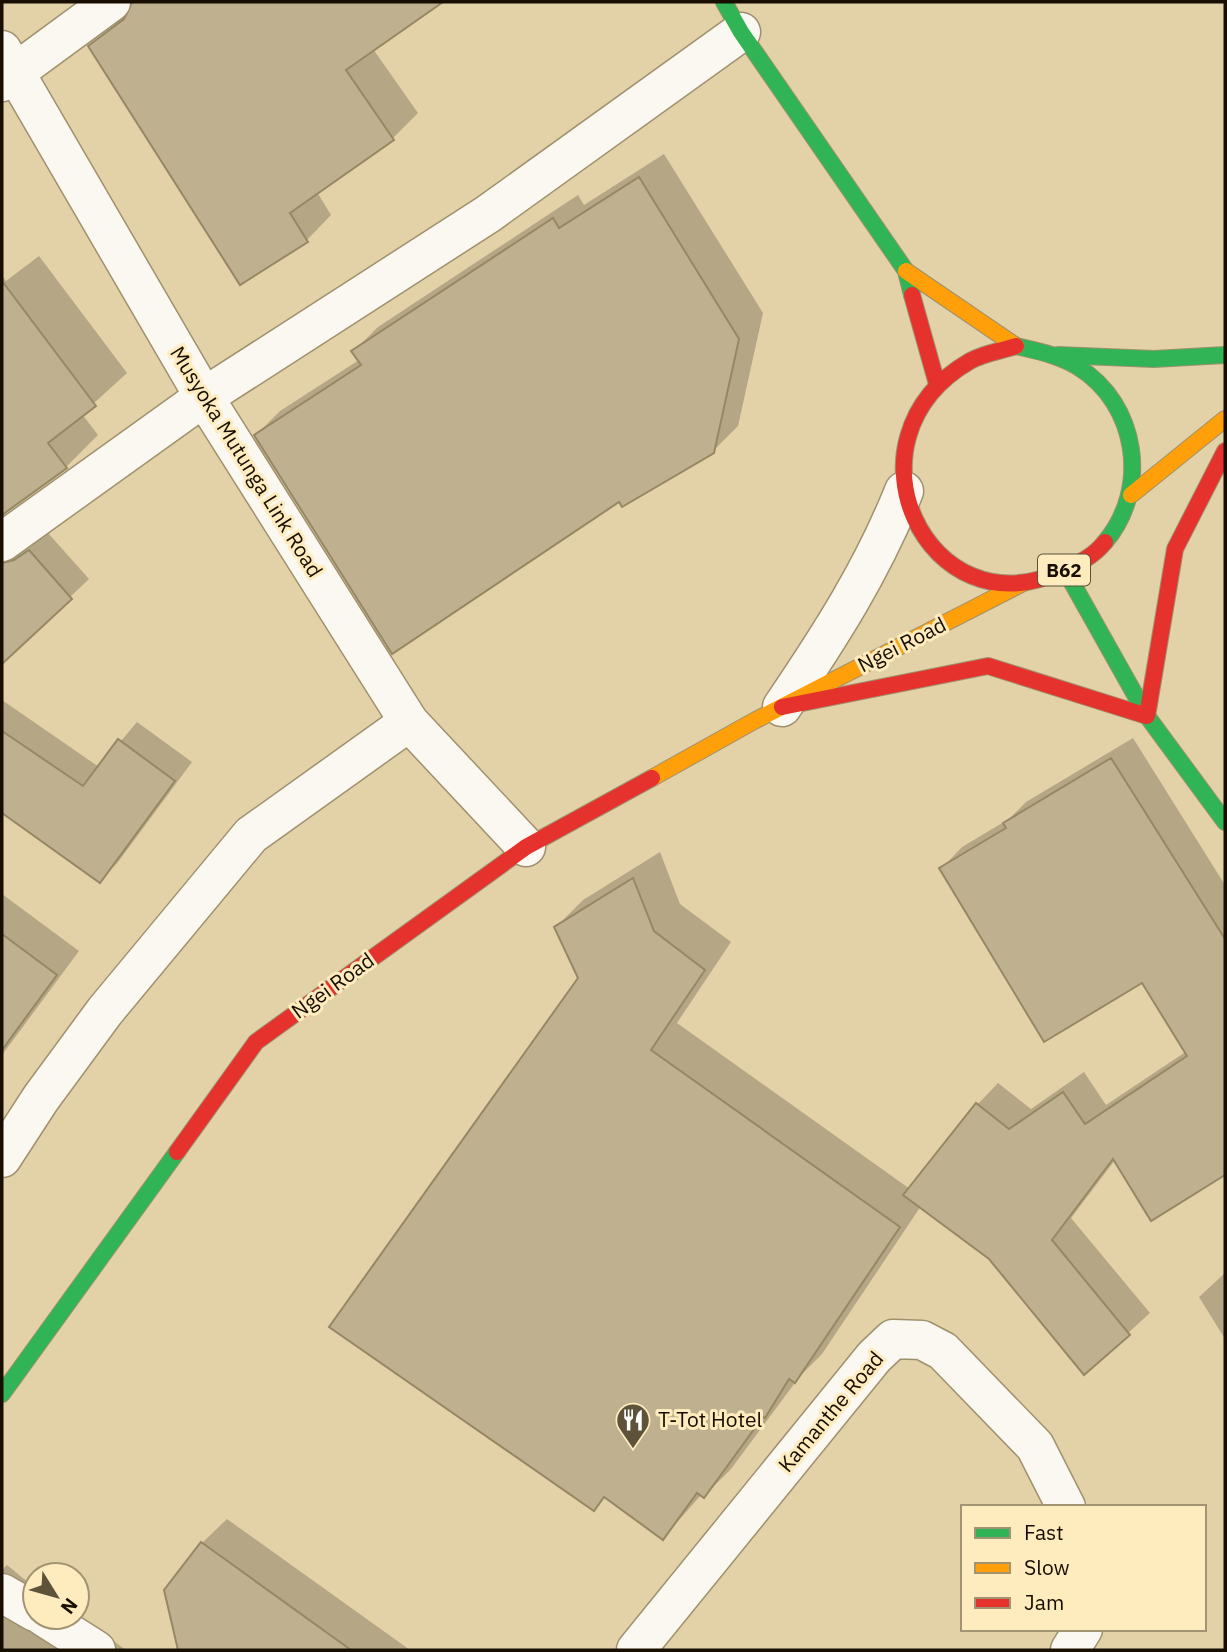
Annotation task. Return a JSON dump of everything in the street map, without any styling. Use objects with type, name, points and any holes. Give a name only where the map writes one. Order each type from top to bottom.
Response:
[{"type":"main road","name":"B62","points":[[733,17],[905,271],[937,384]]},
{"type":"main road","name":"B62","points":[[905,271],[1016,346],[1048,354],[1084,371],[1112,397],[1129,428],[1135,462],[1131,495],[1118,527],[1096,553],[1045,580],[1003,583],[971,575],[943,557],[918,527],[904,491],[903,452],[915,414],[937,384],[971,361],[1016,346]]},
{"type":"main road","name":"B62","points":[[1048,354],[1154,359],[1225,355]]},
{"type":"main road","name":"B62","points":[[1131,495],[1225,419]]},
{"type":"main road","points":[[1147,716],[1175,549],[1225,451]]},
{"type":"main road","points":[[1065,570],[1147,716],[1225,822]]},
{"type":"main road","name":"Ngei Road","points":[[2,1394],[256,1042],[526,847],[782,707],[1023,583]]},
{"type":"main road","points":[[782,707],[988,666],[1147,716]]},
{"type":"street","points":[[6,68],[111,2]]},
{"type":"street","points":[[2,542],[204,397],[488,214],[733,17]]},
{"type":"street","name":"Musyoka Mutunga Link Road","points":[[6,68],[204,397],[409,722],[526,847]]},
{"type":"street","name":"Ngei Road","points":[[782,707],[834,629],[882,546],[904,491]]},
{"type":"street","points":[[2,1158],[41,1098],[106,1011],[251,835],[409,722]]},
{"type":"street","name":"Kamanthe Road","points":[[636,1650],[874,1357],[893,1339],[922,1340],[943,1351],[1035,1447],[1065,1505]]},
{"type":"street","points":[[2,1593],[21,1604]]},
{"type":"street","points":[[66,1631],[96,1650]]},
{"type":"street","points":[[1070,1650],[1082,1631]]},
{"type":"building","points":[[132,2],[443,2],[346,70],[394,140],[290,213],[308,242],[240,285],[88,46],[124,19]]},
{"type":"building","points":[[639,177],[739,339],[714,453],[622,507],[619,502],[392,654],[254,435],[361,365],[351,351],[553,218],[559,228]]},
{"type":"building","points":[[2,281],[96,406],[48,443],[67,468],[2,515]]},
{"type":"building","points":[[29,550],[72,599],[2,664],[2,563],[14,560]]},
{"type":"building","points":[[2,731],[83,786],[118,739],[175,781],[100,883],[2,813]]},
{"type":"building","points":[[1111,758],[1225,939],[1225,1175],[1151,1221],[1113,1159],[1052,1240],[1130,1335],[1084,1375],[989,1259],[903,1195],[976,1103],[1009,1129],[1063,1092],[1085,1124],[1187,1056],[1142,983],[1044,1042],[939,868],[1006,828],[1003,823]]},
{"type":"building","points":[[633,878],[654,931],[705,970],[651,1050],[900,1227],[795,1383],[789,1379],[765,1418],[763,1417],[704,1498],[697,1493],[663,1540],[604,1497],[594,1511],[329,1327],[578,978],[554,927]]},
{"type":"building","points":[[2,934],[57,975],[2,1050]]},
{"type":"building","points":[[201,1542],[351,1650],[178,1650],[164,1590]]},
{"type":"traffic: fast","points":[[724,2],[741,32],[906,271],[912,295]]},
{"type":"traffic: fast","points":[[1016,346],[1056,356],[1078,367],[1098,383],[1114,403],[1125,425],[1131,448],[1132,473],[1128,498],[1119,521],[1105,542]]},
{"type":"traffic: fast","points":[[1058,355],[1154,359],[1225,355]]},
{"type":"traffic: fast","points":[[1065,570],[1147,716],[1225,822]]},
{"type":"traffic: fast","points":[[2,1394],[177,1152]]},
{"type":"traffic: slow","points":[[906,271],[1016,346]]},
{"type":"traffic: slow","points":[[1131,495],[1225,419]]},
{"type":"traffic: slow","points":[[652,778],[754,721],[1023,583]]},
{"type":"traffic: jam","points":[[912,295],[937,384]]},
{"type":"traffic: jam","points":[[1016,346],[970,361],[929,395],[908,436],[904,479],[915,519],[938,553],[972,576],[1014,583],[1068,568],[1091,556],[1105,542]]},
{"type":"traffic: jam","points":[[782,707],[988,666],[1147,716],[1175,549],[1225,451]]},
{"type":"traffic: jam","points":[[177,1152],[256,1042],[526,847],[652,778]]},
{"type":"place","name":"T-Tot Hotel","points":[[633,1450]]}]
